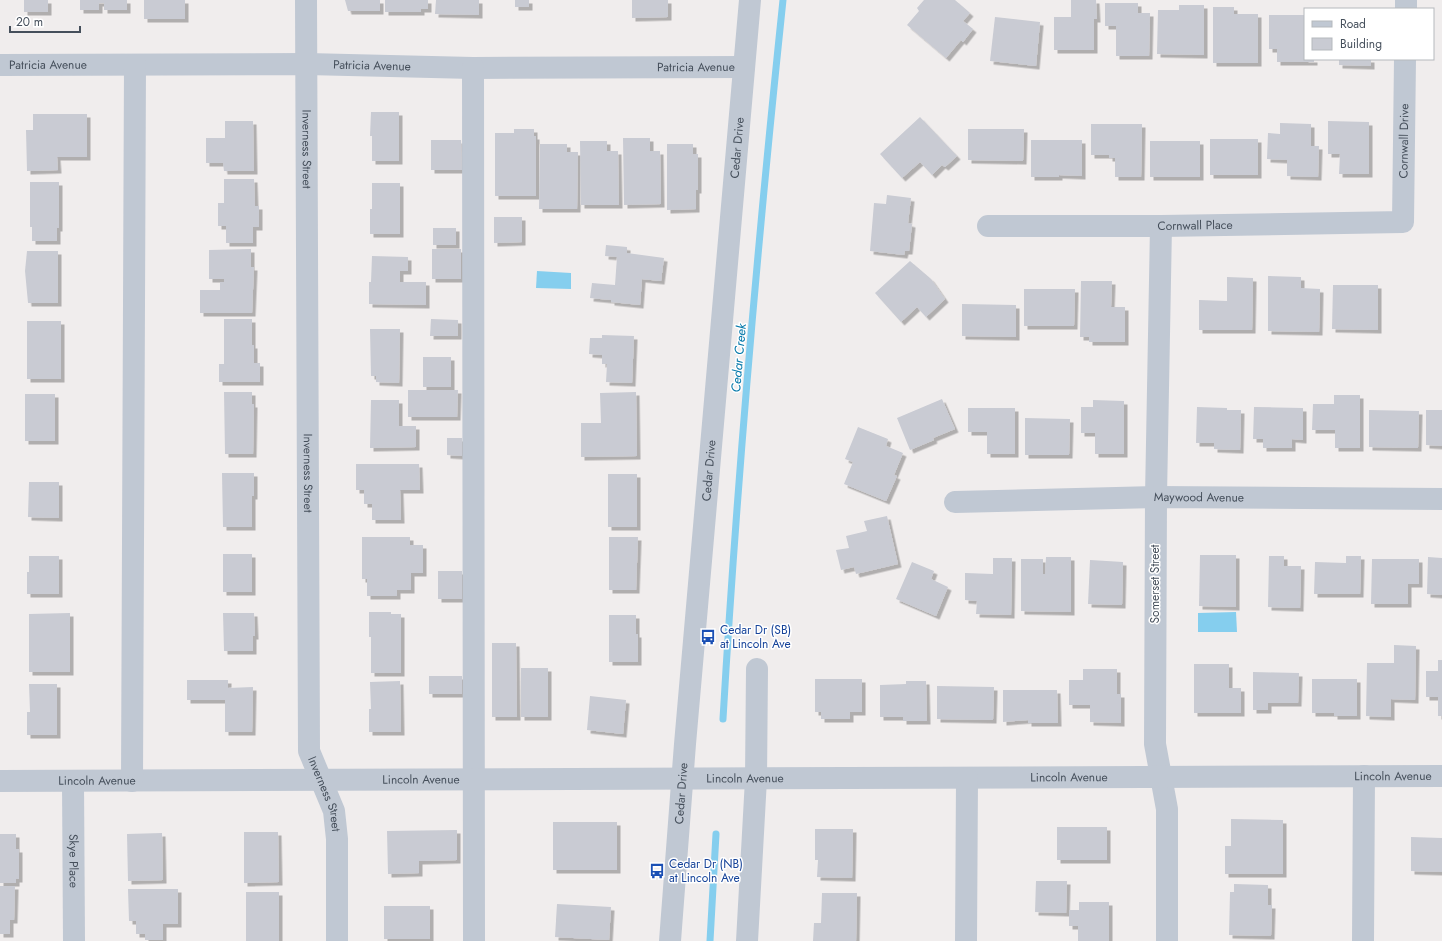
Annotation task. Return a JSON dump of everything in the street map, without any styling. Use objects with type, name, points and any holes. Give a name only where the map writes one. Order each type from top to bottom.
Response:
[{"type":"street","name":"Inverness Street","points":[[306,0],[309,751],[334,811],[337,839],[336,941]]},
{"type":"street","name":"Cedar Drive","points":[[670,941],[682,779],[750,0]]},
{"type":"street","name":"Cornwall Drive","points":[[1402,222],[1405,60]]},
{"type":"street","name":"Patricia Avenue","points":[[0,65],[307,64],[473,68],[744,67]]},
{"type":"street","points":[[132,781],[135,65]]},
{"type":"street","points":[[473,68],[474,941]]},
{"type":"street","name":"Cornwall Place","points":[[988,226],[1161,226],[1402,222]]},
{"type":"street","name":"Somerset Street","points":[[1161,226],[1156,497],[1155,744],[1167,809],[1167,941]]},
{"type":"street","name":"Maywood Avenue","points":[[955,502],[1156,497],[1442,499]]},
{"type":"street","points":[[747,941],[756,779],[755,746],[757,669]]},
{"type":"street","points":[[1363,941],[1364,776]]},
{"type":"street","name":"Lincoln Avenue","points":[[0,781],[967,779],[1442,776]]},
{"type":"street","points":[[966,941],[967,779]]},
{"type":"street","name":"Skye Place","points":[[73,781],[74,941]]},
{"type":"water","points":[[537,271],[571,273],[571,289],[536,288]]},
{"type":"water","points":[[1236,612],[1237,632],[1198,632],[1198,613]]},
{"type":"building","points":[[24,0],[48,0],[48,12],[24,12]]},
{"type":"building","points":[[80,0],[127,0],[127,10],[104,10],[104,3],[99,3],[99,10],[80,10]]},
{"type":"building","points":[[144,0],[185,0],[185,19],[144,19]]},
{"type":"building","points":[[345,0],[380,0],[380,11],[348,11]]},
{"type":"building","points":[[385,0],[428,0],[428,9],[421,9],[421,12],[385,12]]},
{"type":"building","points":[[436,0],[479,0],[479,15],[435,14]]},
{"type":"building","points":[[515,0],[529,0],[529,7],[515,7]]},
{"type":"building","points":[[632,0],[668,0],[668,17],[632,18]]},
{"type":"building","points":[[924,0],[955,0],[970,13],[963,21],[973,29],[963,42],[961,40],[946,58],[907,25],[919,11],[917,8]]},
{"type":"building","points":[[1071,0],[1096,0],[1097,19],[1094,19],[1094,50],[1054,50],[1054,17],[1071,17]]},
{"type":"building","points":[[1105,3],[1138,3],[1138,13],[1150,13],[1149,56],[1116,56],[1116,26],[1105,26]]},
{"type":"building","points":[[1179,5],[1204,5],[1204,55],[1157,54],[1158,10],[1179,10]]},
{"type":"building","points":[[1213,7],[1234,7],[1234,14],[1258,14],[1258,63],[1213,63]]},
{"type":"building","points":[[1269,15],[1304,15],[1304,60],[1314,60],[1314,62],[1277,62],[1277,49],[1269,49]]},
{"type":"building","points":[[995,17],[1040,22],[1036,66],[990,61]]},
{"type":"building","points":[[1339,60],[1371,60],[1371,66],[1339,65]]},
{"type":"building","points":[[371,112],[399,112],[399,161],[372,161],[372,136],[370,136]]},
{"type":"building","points":[[33,114],[87,114],[87,157],[57,157],[58,170],[27,171],[26,130],[33,130]]},
{"type":"building","points":[[920,117],[957,156],[945,167],[942,165],[932,175],[920,162],[902,178],[880,154]]},
{"type":"building","points":[[225,121],[253,121],[254,171],[224,171],[223,163],[206,163],[206,138],[225,138]]},
{"type":"building","points":[[1328,121],[1369,122],[1369,174],[1339,174],[1340,154],[1328,154]]},
{"type":"building","points":[[1280,123],[1311,124],[1311,146],[1319,146],[1318,177],[1287,176],[1287,160],[1267,159],[1268,133],[1280,134]]},
{"type":"building","points":[[1091,124],[1142,124],[1141,177],[1115,177],[1115,158],[1109,158],[1109,155],[1091,155]]},
{"type":"building","points":[[514,129],[534,129],[534,136],[536,136],[536,196],[495,196],[495,133],[514,133]]},
{"type":"building","points":[[968,129],[1024,129],[1023,161],[968,160]]},
{"type":"building","points":[[623,138],[650,138],[650,151],[660,151],[661,204],[624,205]]},
{"type":"building","points":[[1210,139],[1258,139],[1258,175],[1210,175]]},
{"type":"building","points":[[431,140],[461,140],[462,170],[431,170]]},
{"type":"building","points":[[1031,140],[1082,140],[1082,176],[1059,175],[1059,177],[1031,177]]},
{"type":"building","points":[[580,141],[607,141],[607,151],[618,151],[619,205],[581,205]]},
{"type":"building","points":[[1150,141],[1200,141],[1200,177],[1150,177]]},
{"type":"building","points":[[540,144],[567,144],[567,152],[578,152],[577,209],[539,209]]},
{"type":"building","points":[[667,144],[693,144],[693,154],[698,154],[698,190],[696,190],[696,209],[667,210]]},
{"type":"building","points":[[224,179],[254,179],[255,206],[259,206],[259,227],[253,227],[253,243],[226,243],[226,226],[218,226],[218,203],[224,203]]},
{"type":"building","points":[[30,182],[59,182],[59,228],[57,228],[57,241],[32,241],[32,227],[30,227]]},
{"type":"building","points":[[372,183],[400,183],[400,234],[370,234]]},
{"type":"building","points":[[887,195],[911,198],[908,223],[912,224],[909,251],[905,251],[904,255],[870,251],[874,203],[886,204]]},
{"type":"building","points":[[494,217],[522,217],[522,242],[494,243]]},
{"type":"building","points":[[433,228],[456,228],[456,245],[433,245]]},
{"type":"building","points":[[606,245],[627,247],[627,253],[664,258],[661,281],[642,279],[640,305],[590,298],[592,283],[615,285],[617,257],[605,256]]},
{"type":"building","points":[[251,249],[251,267],[254,267],[252,313],[200,313],[200,290],[220,290],[220,282],[224,282],[224,279],[209,279],[209,250]]},
{"type":"building","points":[[432,249],[461,249],[461,279],[432,279]]},
{"type":"building","points":[[27,251],[58,251],[58,303],[28,303],[25,271]]},
{"type":"building","points":[[372,256],[408,257],[408,271],[400,271],[400,282],[426,282],[426,305],[369,304],[369,282],[371,282]]},
{"type":"building","points":[[910,261],[931,279],[945,299],[926,317],[917,307],[901,322],[875,293]]},
{"type":"building","points":[[1268,276],[1301,277],[1301,288],[1320,289],[1319,332],[1268,331]]},
{"type":"building","points":[[1227,277],[1253,278],[1252,330],[1199,330],[1199,300],[1227,301]]},
{"type":"building","points":[[1081,281],[1112,281],[1111,307],[1125,307],[1125,342],[1089,342],[1089,337],[1080,337]]},
{"type":"building","points":[[1333,285],[1378,285],[1378,330],[1332,329]]},
{"type":"building","points":[[1024,289],[1075,289],[1074,326],[1024,326]]},
{"type":"building","points":[[962,304],[1016,305],[1016,337],[962,336]]},
{"type":"building","points":[[224,319],[252,319],[254,363],[260,363],[260,382],[219,382],[219,364],[224,364]]},
{"type":"building","points":[[431,319],[458,320],[458,336],[430,336]]},
{"type":"building","points":[[27,321],[61,321],[61,379],[27,379]]},
{"type":"building","points":[[370,329],[400,329],[399,383],[376,382],[376,376],[371,376]]},
{"type":"building","points":[[602,335],[634,336],[632,383],[606,382],[607,364],[602,364],[602,355],[589,354],[590,338],[602,338]]},
{"type":"building","points":[[423,357],[451,357],[451,387],[423,387]]},
{"type":"building","points":[[408,390],[458,390],[457,417],[408,417]]},
{"type":"building","points":[[224,392],[252,392],[252,404],[254,404],[253,454],[225,454]]},
{"type":"building","points":[[636,392],[637,456],[581,457],[581,423],[601,423],[600,393]]},
{"type":"building","points":[[25,394],[55,394],[55,441],[25,441]]},
{"type":"building","points":[[1334,395],[1360,395],[1360,448],[1335,448],[1335,430],[1312,430],[1313,404],[1334,404]]},
{"type":"building","points":[[942,399],[955,429],[910,450],[897,418]]},
{"type":"building","points":[[371,400],[399,400],[399,426],[416,426],[416,447],[370,448]]},
{"type":"building","points":[[1093,400],[1124,401],[1124,454],[1095,454],[1095,433],[1081,433],[1081,407],[1093,407]]},
{"type":"building","points":[[1197,407],[1241,410],[1240,450],[1214,449],[1214,443],[1196,443]]},
{"type":"building","points":[[1254,407],[1303,408],[1303,440],[1292,439],[1292,448],[1263,448],[1263,439],[1253,439]]},
{"type":"building","points":[[968,408],[1015,408],[1015,454],[987,454],[987,432],[968,432]]},
{"type":"building","points":[[1369,410],[1419,411],[1418,448],[1369,447]]},
{"type":"building","points":[[1426,410],[1442,410],[1442,446],[1426,445]]},
{"type":"building","points":[[1025,418],[1070,419],[1069,455],[1025,455]]},
{"type":"building","points":[[858,427],[888,439],[886,446],[903,453],[894,475],[897,476],[886,501],[844,484],[853,462],[845,459]]},
{"type":"building","points":[[447,438],[462,438],[462,456],[447,455]]},
{"type":"building","points":[[356,464],[419,464],[420,490],[400,490],[401,520],[372,520],[372,504],[364,504],[364,490],[356,490]]},
{"type":"building","points":[[222,473],[254,473],[252,527],[223,527]]},
{"type":"building","points":[[608,474],[637,474],[637,527],[608,527]]},
{"type":"building","points":[[29,482],[59,482],[59,518],[28,517]]},
{"type":"building","points":[[887,516],[898,564],[856,574],[854,567],[841,570],[836,550],[849,548],[846,536],[867,531],[864,521]]},
{"type":"building","points":[[362,537],[410,537],[410,545],[423,545],[423,573],[411,573],[411,590],[397,590],[397,596],[367,596],[367,579],[362,579]]},
{"type":"building","points":[[609,537],[638,537],[636,590],[609,590]]},
{"type":"building","points":[[223,554],[252,554],[252,592],[223,592]]},
{"type":"building","points":[[1200,555],[1236,555],[1236,607],[1199,606]]},
{"type":"building","points":[[29,556],[59,556],[59,594],[27,594]]},
{"type":"building","points":[[1269,556],[1284,556],[1284,566],[1301,566],[1300,608],[1268,607]]},
{"type":"building","points":[[1346,556],[1361,556],[1360,594],[1314,594],[1315,562],[1346,563]]},
{"type":"building","points":[[1046,557],[1071,557],[1071,612],[1021,611],[1021,559],[1043,559],[1043,574],[1045,574]]},
{"type":"building","points":[[1428,557],[1442,558],[1442,595],[1427,594]]},
{"type":"building","points":[[993,558],[1012,558],[1011,615],[976,614],[977,601],[965,600],[965,573],[993,574]]},
{"type":"building","points":[[1372,559],[1419,559],[1419,584],[1408,584],[1408,604],[1371,604]]},
{"type":"building","points":[[1090,560],[1123,562],[1122,605],[1088,604]]},
{"type":"building","points":[[912,562],[934,571],[931,579],[948,587],[936,616],[896,599]]},
{"type":"building","points":[[438,571],[462,571],[462,599],[438,599]]},
{"type":"building","points":[[369,612],[391,612],[391,614],[401,614],[401,673],[371,673]]},
{"type":"building","points":[[70,613],[70,672],[29,672],[29,614]]},
{"type":"building","points":[[223,613],[254,613],[255,636],[253,636],[253,651],[224,651]]},
{"type":"building","points":[[609,615],[636,615],[638,662],[609,662]]},
{"type":"building","points":[[492,643],[516,643],[517,717],[492,717]]},
{"type":"building","points":[[1394,645],[1416,646],[1415,700],[1391,699],[1391,717],[1366,716],[1367,663],[1394,663]]},
{"type":"building","points":[[1438,660],[1442,660],[1442,716],[1438,716],[1438,697],[1426,697],[1426,671],[1438,671]]},
{"type":"building","points":[[1194,664],[1229,664],[1229,688],[1241,688],[1241,713],[1194,713]]},
{"type":"building","points":[[521,668],[548,668],[548,717],[521,717]]},
{"type":"building","points":[[1083,669],[1117,669],[1117,694],[1121,694],[1121,723],[1090,722],[1090,705],[1069,705],[1069,680],[1083,680]]},
{"type":"building","points":[[1253,672],[1299,673],[1298,703],[1268,703],[1268,710],[1253,710]]},
{"type":"building","points":[[429,676],[462,676],[462,694],[429,694]]},
{"type":"building","points":[[815,679],[862,679],[862,712],[850,712],[850,719],[821,719],[821,712],[815,712]]},
{"type":"building","points":[[1312,679],[1357,679],[1357,716],[1334,716],[1334,713],[1312,713]]},
{"type":"building","points":[[187,680],[228,680],[228,688],[253,687],[252,732],[225,732],[225,700],[187,700]]},
{"type":"building","points":[[400,681],[401,732],[369,732],[369,709],[371,709],[370,682]]},
{"type":"building","points":[[906,681],[926,681],[927,721],[903,721],[903,717],[880,717],[880,685],[906,684]]},
{"type":"building","points":[[29,684],[57,684],[57,735],[27,735],[27,712],[30,712]]},
{"type":"building","points":[[937,686],[994,687],[993,720],[937,719]]},
{"type":"building","points":[[1003,690],[1057,690],[1058,723],[1028,723],[1028,720],[1003,722]]},
{"type":"building","points":[[590,696],[626,700],[623,734],[587,730]]},
{"type":"building","points":[[1231,819],[1283,820],[1283,874],[1225,874],[1225,846],[1231,846]]},
{"type":"building","points":[[553,822],[617,822],[617,870],[553,870]]},
{"type":"building","points":[[1057,827],[1107,827],[1107,860],[1057,860]]},
{"type":"building","points":[[815,829],[853,829],[852,878],[817,877],[818,860],[815,860]]},
{"type":"building","points":[[457,830],[457,860],[419,861],[419,873],[388,874],[387,831]]},
{"type":"building","points":[[244,832],[278,832],[279,882],[244,883]]},
{"type":"building","points":[[162,833],[163,880],[128,881],[127,834]]},
{"type":"building","points":[[0,834],[16,834],[16,849],[19,849],[19,879],[16,879],[16,883],[0,883]]},
{"type":"building","points":[[1411,837],[1442,838],[1442,872],[1411,871]]},
{"type":"building","points":[[1036,881],[1067,881],[1066,913],[1035,912]]},
{"type":"building","points":[[1234,884],[1268,885],[1268,905],[1272,905],[1271,936],[1229,935],[1230,892],[1234,892]]},
{"type":"building","points":[[0,886],[15,886],[14,920],[10,920],[10,934],[0,934]]},
{"type":"building","points":[[128,889],[178,889],[178,924],[163,924],[163,940],[145,940],[145,934],[136,934],[136,921],[129,921]]},
{"type":"building","points":[[246,892],[279,892],[279,941],[246,941]]},
{"type":"building","points":[[822,893],[857,893],[856,941],[813,941],[814,923],[821,923]]},
{"type":"building","points":[[1079,902],[1109,902],[1109,941],[1078,941],[1078,926],[1069,926],[1069,910],[1079,910]]},
{"type":"building","points":[[557,904],[611,907],[609,940],[555,937]]},
{"type":"building","points":[[384,906],[430,906],[430,939],[384,939]]},
{"type":"waterway","name":"Cedar Creek","points":[[723,719],[749,359],[783,0]]},
{"type":"waterway","name":"Cedar Creek","points":[[710,941],[716,834]]},
{"type":"place","name":"Cedar Dr (SB) at Lincoln Ave","points":[[708,637]]},
{"type":"place","name":"Cedar Dr (NB) at Lincoln Ave","points":[[657,871]]}]
